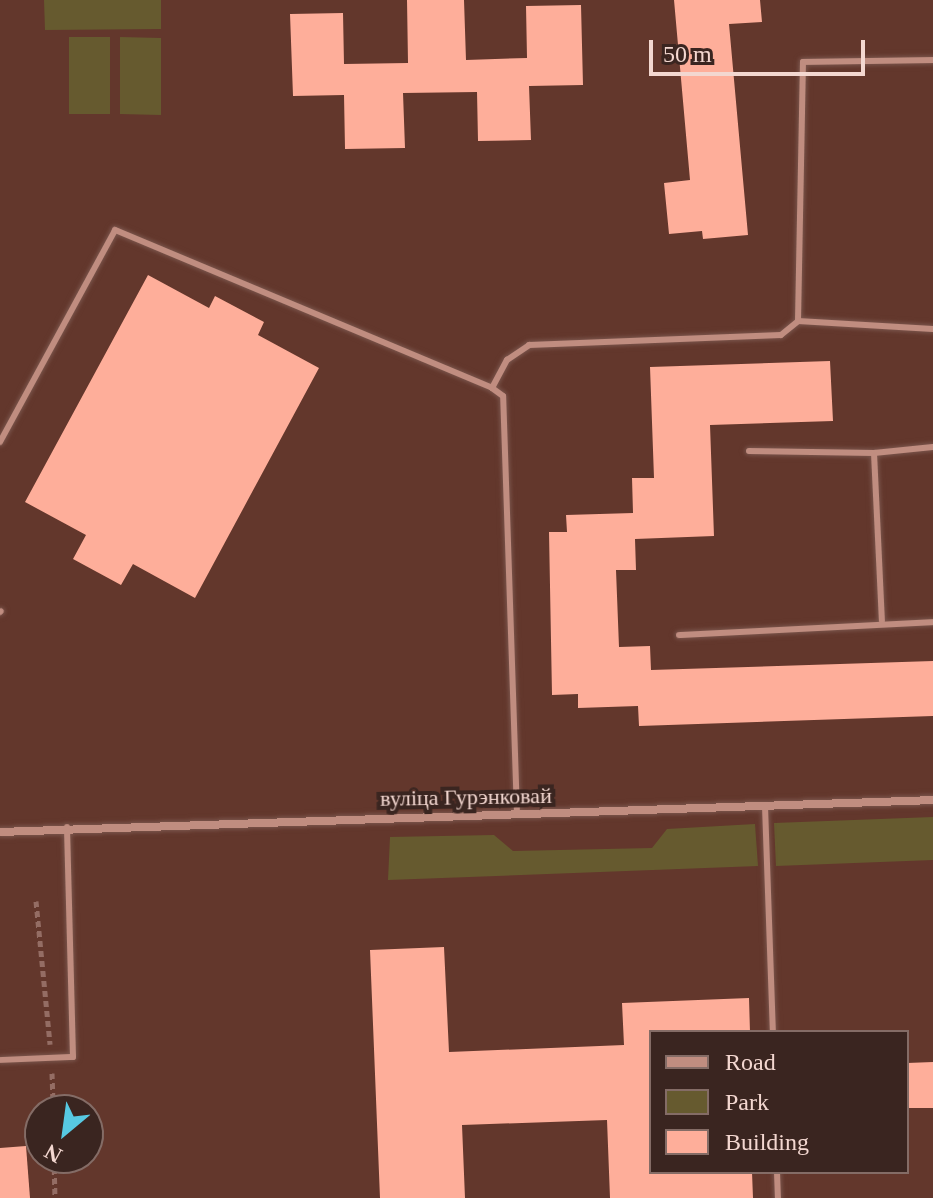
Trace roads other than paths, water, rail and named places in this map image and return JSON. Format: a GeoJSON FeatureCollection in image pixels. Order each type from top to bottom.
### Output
{"type":"FeatureCollection","features":[{"type":"Feature","properties":{"kind":"street","name":"вуліца Гурэнковай"},"geometry":{"type":"LineString","coordinates":[[0,832],[67,827],[933,800]]}},
{"type":"Feature","properties":{"kind":"lane"},"geometry":{"type":"LineString","coordinates":[[798,321],[803,62],[933,60]]}},
{"type":"Feature","properties":{"kind":"lane"},"geometry":{"type":"LineString","coordinates":[[0,442],[115,230],[492,388],[503,396],[517,814]]}},
{"type":"Feature","properties":{"kind":"lane"},"geometry":{"type":"LineString","coordinates":[[492,388],[507,360],[529,345],[781,335],[798,321],[933,329]]}},
{"type":"Feature","properties":{"kind":"lane"},"geometry":{"type":"LineString","coordinates":[[749,451],[874,453],[933,447]]}},
{"type":"Feature","properties":{"kind":"lane"},"geometry":{"type":"LineString","coordinates":[[874,453],[882,621]]}},
{"type":"Feature","properties":{"kind":"lane"},"geometry":{"type":"LineString","coordinates":[[679,635],[882,621],[933,622]]}},
{"type":"Feature","properties":{"kind":"lane"},"geometry":{"type":"LineString","coordinates":[[765,806],[773,1030]]}},
{"type":"Feature","properties":{"kind":"lane"},"geometry":{"type":"LineString","coordinates":[[0,1060],[73,1057],[67,827]]}},
{"type":"Feature","properties":{"kind":"lane"},"geometry":{"type":"LineString","coordinates":[[777,1174],[778,1198]]}}]}
